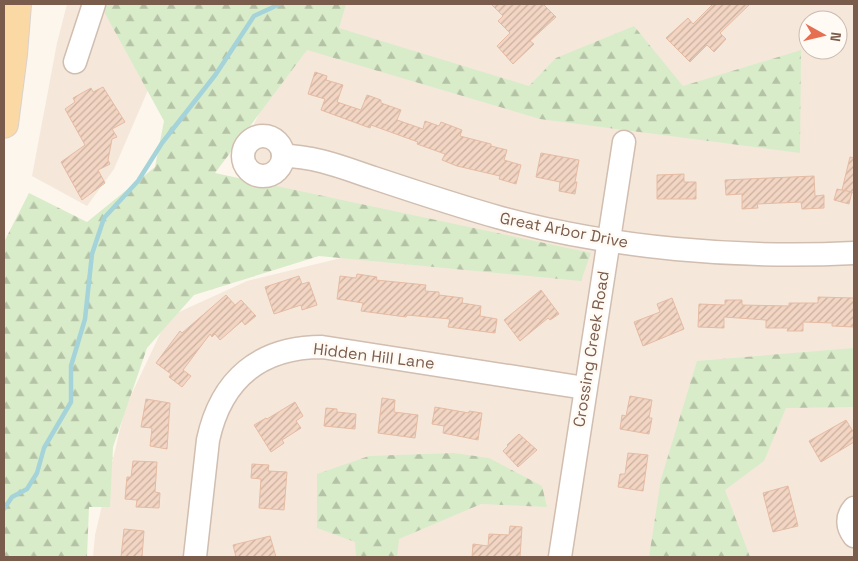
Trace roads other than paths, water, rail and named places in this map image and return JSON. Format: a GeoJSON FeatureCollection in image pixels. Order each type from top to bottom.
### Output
{"type":"FeatureCollection","features":[{"type":"Feature","properties":{"kind":"main road"},"geometry":{"type":"LineString","coordinates":[[4,124],[17,4]]}},
{"type":"Feature","properties":{"kind":"street"},"geometry":{"type":"LineString","coordinates":[[75,62],[94,4]]}},
{"type":"Feature","properties":{"kind":"street","name":"Crossing Creek Road"},"geometry":{"type":"LineString","coordinates":[[560,557],[624,142]]}},
{"type":"Feature","properties":{"kind":"street","name":"Great Arbor Drive"},"geometry":{"type":"LineString","coordinates":[[283,156],[308,158],[334,165],[456,206],[503,219],[608,240],[678,249],[739,253],[795,255],[854,254]]}},
{"type":"Feature","properties":{"kind":"street","name":"Hidden Hill Lane"},"geometry":{"type":"LineString","coordinates":[[196,557],[208,440],[218,404],[240,377],[271,355],[291,350],[322,347],[585,388]]}},
{"type":"Feature","properties":{"kind":"street"},"geometry":{"type":"LineString","coordinates":[[854,508],[849,517],[848,524],[854,536]]}},
{"type":"Feature","properties":{"kind":"waterway"},"geometry":{"type":"LineString","coordinates":[[4,509],[12,497],[27,489],[37,473],[44,448],[71,402],[71,366],[85,319],[92,254],[104,218],[138,181],[162,143],[216,74],[254,16],[280,4]]}}]}
